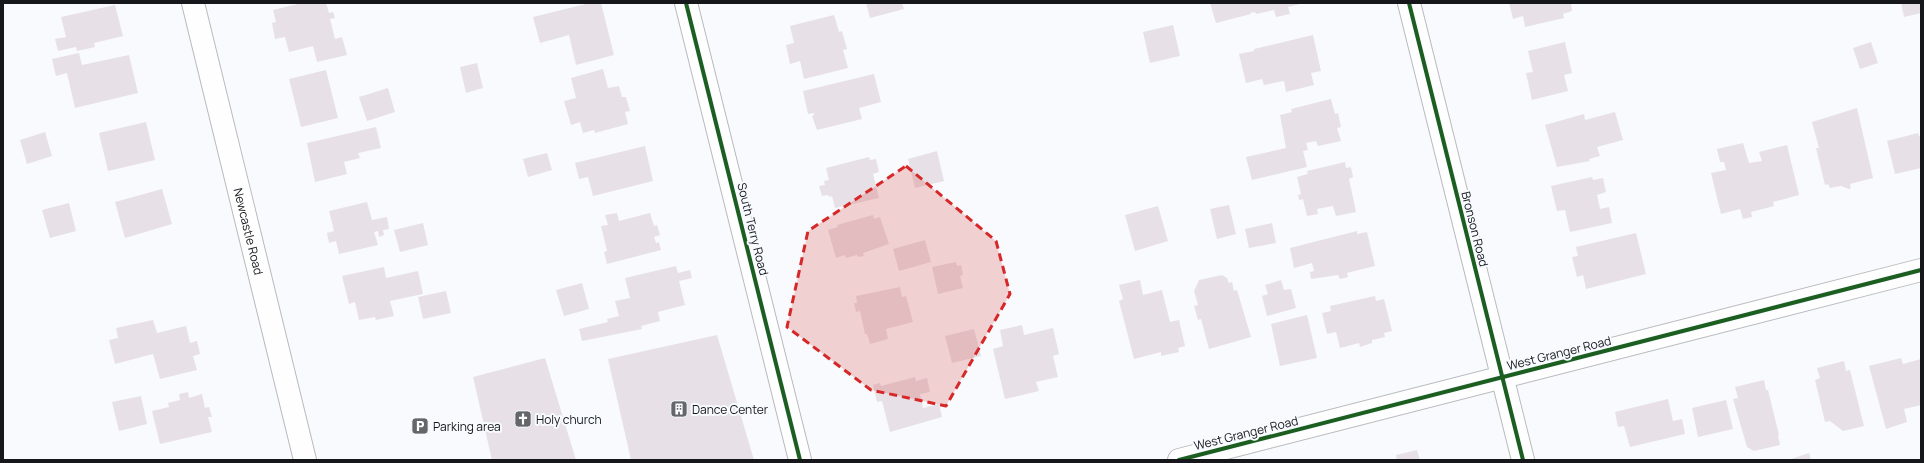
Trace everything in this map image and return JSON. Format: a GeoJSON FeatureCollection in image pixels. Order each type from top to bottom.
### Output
{"type":"FeatureCollection","features":[{"type":"Feature","properties":{"kind":"street","name":"Newcastle Road"},"geometry":{"type":"LineString","coordinates":[[192,3],[305,460]]}},
{"type":"Feature","properties":{"kind":"street","name":"South Terry Road"},"geometry":{"type":"LineString","coordinates":[[686,3],[800,460]]}},
{"type":"Feature","properties":{"kind":"street","name":"Bronson Road"},"geometry":{"type":"LineString","coordinates":[[1409,3],[1523,460]]}},
{"type":"Feature","properties":{"kind":"street","name":"West Granger Road"},"geometry":{"type":"LineString","coordinates":[[1179,460],[1921,270]]}},
{"type":"Feature","properties":{"kind":"highlighted area"},"geometry":{"type":"Polygon","coordinates":[[[906,166],[996,241],[1010,294],[946,406],[871,390],[787,327],[808,231],[906,166]]]}},
{"type":"Feature","properties":{"kind":"building"},"geometry":{"type":"Polygon","coordinates":[[[302,3],[326,3],[329,13],[333,12],[335,18],[330,19],[335,39],[342,37],[347,55],[317,62],[313,46],[289,52],[285,37],[275,39],[272,23],[276,22],[273,10],[302,3]]]}},
{"type":"Feature","properties":{"kind":"building"},"geometry":{"type":"Polygon","coordinates":[[[590,3],[601,3],[614,55],[576,65],[569,35],[540,43],[533,17],[590,3]]]}},
{"type":"Feature","properties":{"kind":"building"},"geometry":{"type":"Polygon","coordinates":[[[866,3],[902,3],[904,9],[870,18],[866,3]]]}},
{"type":"Feature","properties":{"kind":"building"},"geometry":{"type":"Polygon","coordinates":[[[1210,3],[1300,4],[1288,7],[1290,14],[1276,17],[1274,10],[1256,14],[1255,12],[1216,23],[1210,3]]]}},
{"type":"Feature","properties":{"kind":"building"},"geometry":{"type":"Polygon","coordinates":[[[1509,3],[1571,3],[1572,11],[1563,14],[1564,18],[1525,27],[1523,16],[1513,19],[1509,3]]]}},
{"type":"Feature","properties":{"kind":"building"},"geometry":{"type":"Polygon","coordinates":[[[1901,3],[1921,3],[1921,13],[1904,17],[1901,3]]]}},
{"type":"Feature","properties":{"kind":"building"},"geometry":{"type":"Polygon","coordinates":[[[115,5],[123,36],[94,43],[95,47],[77,51],[76,47],[58,51],[55,39],[66,37],[61,17],[115,5]]]}},
{"type":"Feature","properties":{"kind":"building"},"geometry":{"type":"Polygon","coordinates":[[[834,15],[839,32],[842,31],[847,49],[843,50],[848,68],[804,79],[800,61],[790,64],[786,45],[794,43],[790,26],[834,15]]]}},
{"type":"Feature","properties":{"kind":"building"},"geometry":{"type":"Polygon","coordinates":[[[1173,25],[1180,56],[1150,63],[1143,32],[1173,25]]]}},
{"type":"Feature","properties":{"kind":"building"},"geometry":{"type":"Polygon","coordinates":[[[1313,35],[1321,71],[1311,73],[1314,85],[1286,92],[1284,81],[1264,85],[1262,79],[1246,83],[1239,54],[1313,35]]]}},
{"type":"Feature","properties":{"kind":"building"},"geometry":{"type":"Polygon","coordinates":[[[1565,42],[1572,73],[1564,75],[1568,91],[1532,100],[1526,73],[1533,72],[1528,51],[1565,42]]]}},
{"type":"Feature","properties":{"kind":"building"},"geometry":{"type":"Polygon","coordinates":[[[1871,42],[1878,63],[1860,69],[1853,48],[1871,42]]]}},
{"type":"Feature","properties":{"kind":"building"},"geometry":{"type":"Polygon","coordinates":[[[79,53],[82,65],[129,55],[138,93],[75,108],[67,73],[56,76],[52,59],[79,53]]]}},
{"type":"Feature","properties":{"kind":"building"},"geometry":{"type":"Polygon","coordinates":[[[477,63],[483,88],[466,93],[460,67],[477,63]]]}},
{"type":"Feature","properties":{"kind":"building"},"geometry":{"type":"Polygon","coordinates":[[[603,69],[608,88],[619,86],[622,97],[626,97],[630,111],[625,112],[628,124],[595,133],[594,130],[583,133],[580,122],[571,125],[564,101],[576,98],[571,78],[603,69]]]}},
{"type":"Feature","properties":{"kind":"building"},"geometry":{"type":"Polygon","coordinates":[[[326,70],[338,118],[301,127],[289,79],[326,70]]]}},
{"type":"Feature","properties":{"kind":"building"},"geometry":{"type":"Polygon","coordinates":[[[874,74],[881,102],[859,108],[862,119],[817,130],[812,116],[814,113],[808,114],[803,91],[874,74]]]}},
{"type":"Feature","properties":{"kind":"building"},"geometry":{"type":"Polygon","coordinates":[[[388,88],[395,112],[367,121],[359,97],[388,88]]]}},
{"type":"Feature","properties":{"kind":"building"},"geometry":{"type":"Polygon","coordinates":[[[1331,99],[1335,114],[1338,113],[1341,127],[1337,128],[1341,141],[1318,146],[1316,141],[1306,143],[1308,150],[1303,151],[1307,167],[1252,180],[1246,157],[1286,148],[1280,115],[1292,112],[1291,109],[1331,99]]]}},
{"type":"Feature","properties":{"kind":"building"},"geometry":{"type":"Polygon","coordinates":[[[1857,108],[1873,178],[1850,184],[1851,188],[1849,189],[1841,186],[1830,188],[1828,184],[1825,185],[1816,148],[1819,148],[1812,122],[1857,108]]]}},
{"type":"Feature","properties":{"kind":"building"},"geometry":{"type":"Polygon","coordinates":[[[1615,112],[1623,140],[1597,147],[1600,156],[1589,159],[1590,161],[1557,167],[1545,125],[1584,114],[1585,120],[1615,112]]]}},
{"type":"Feature","properties":{"kind":"building"},"geometry":{"type":"Polygon","coordinates":[[[146,122],[155,160],[108,171],[99,133],[146,122]]]}},
{"type":"Feature","properties":{"kind":"building"},"geometry":{"type":"Polygon","coordinates":[[[376,127],[381,148],[358,153],[360,158],[344,162],[347,174],[315,182],[307,143],[376,127]]]}},
{"type":"Feature","properties":{"kind":"building"},"geometry":{"type":"Polygon","coordinates":[[[45,132],[52,156],[27,164],[20,140],[45,132]]]}},
{"type":"Feature","properties":{"kind":"building"},"geometry":{"type":"Polygon","coordinates":[[[1918,133],[1919,136],[1921,136],[1921,168],[1895,174],[1887,141],[1918,133]]]}},
{"type":"Feature","properties":{"kind":"building"},"geometry":{"type":"Polygon","coordinates":[[[1743,143],[1749,163],[1762,161],[1759,152],[1787,145],[1799,195],[1773,202],[1774,206],[1751,212],[1752,217],[1743,219],[1740,209],[1721,214],[1711,173],[1726,170],[1724,162],[1720,162],[1717,149],[1743,143]]]}},
{"type":"Feature","properties":{"kind":"building"},"geometry":{"type":"Polygon","coordinates":[[[645,146],[653,181],[593,196],[588,177],[579,179],[575,163],[645,146]]]}},
{"type":"Feature","properties":{"kind":"building"},"geometry":{"type":"Polygon","coordinates":[[[937,151],[944,181],[915,188],[908,159],[937,151]]]}},
{"type":"Feature","properties":{"kind":"building"},"geometry":{"type":"Polygon","coordinates":[[[547,153],[552,170],[528,177],[523,159],[547,153]]]}},
{"type":"Feature","properties":{"kind":"building"},"geometry":{"type":"Polygon","coordinates":[[[869,157],[870,160],[876,159],[879,172],[873,174],[879,198],[835,208],[832,196],[822,196],[819,186],[825,185],[824,181],[829,180],[826,168],[869,157]]]}},
{"type":"Feature","properties":{"kind":"building"},"geometry":{"type":"Polygon","coordinates":[[[1345,162],[1346,168],[1351,167],[1353,177],[1349,179],[1356,212],[1336,216],[1333,206],[1317,209],[1318,214],[1307,216],[1303,199],[1299,200],[1298,195],[1301,194],[1297,177],[1308,174],[1307,171],[1345,162]]]}},
{"type":"Feature","properties":{"kind":"building"},"geometry":{"type":"Polygon","coordinates":[[[1592,177],[1593,180],[1603,178],[1606,192],[1597,195],[1600,209],[1609,207],[1612,223],[1570,232],[1565,210],[1557,211],[1551,186],[1592,177]]]}},
{"type":"Feature","properties":{"kind":"building"},"geometry":{"type":"Polygon","coordinates":[[[162,189],[172,224],[125,238],[115,202],[162,189]]]}},
{"type":"Feature","properties":{"kind":"building"},"geometry":{"type":"Polygon","coordinates":[[[367,202],[372,220],[387,217],[389,229],[383,230],[384,235],[379,237],[378,231],[374,232],[378,245],[339,254],[336,241],[329,243],[327,233],[334,231],[329,211],[367,202]]]}},
{"type":"Feature","properties":{"kind":"building"},"geometry":{"type":"Polygon","coordinates":[[[69,203],[76,231],[50,238],[42,210],[69,203]]]}},
{"type":"Feature","properties":{"kind":"building"},"geometry":{"type":"Polygon","coordinates":[[[1229,205],[1236,234],[1217,239],[1210,209],[1229,205]]]}},
{"type":"Feature","properties":{"kind":"building"},"geometry":{"type":"Polygon","coordinates":[[[1158,206],[1168,241],[1135,251],[1125,215],[1158,206]]]}},
{"type":"Feature","properties":{"kind":"building"},"geometry":{"type":"Polygon","coordinates":[[[617,213],[619,221],[650,213],[654,226],[657,225],[660,235],[654,237],[656,243],[659,242],[661,250],[607,264],[604,252],[607,251],[601,226],[608,225],[605,215],[617,213]]]}},
{"type":"Feature","properties":{"kind":"building"},"geometry":{"type":"Polygon","coordinates":[[[873,215],[874,219],[880,217],[889,244],[863,253],[864,256],[858,257],[857,255],[846,258],[845,255],[836,258],[828,230],[838,227],[837,225],[873,215]]]}},
{"type":"Feature","properties":{"kind":"building"},"geometry":{"type":"Polygon","coordinates":[[[423,223],[428,245],[400,252],[394,230],[423,223]]]}},
{"type":"Feature","properties":{"kind":"building"},"geometry":{"type":"Polygon","coordinates":[[[1272,223],[1276,243],[1249,248],[1245,229],[1272,223]]]}},
{"type":"Feature","properties":{"kind":"building"},"geometry":{"type":"Polygon","coordinates":[[[1357,231],[1357,234],[1367,232],[1375,266],[1347,273],[1348,277],[1340,279],[1338,275],[1311,279],[1310,272],[1314,271],[1312,263],[1294,268],[1290,248],[1357,231]]]}},
{"type":"Feature","properties":{"kind":"building"},"geometry":{"type":"Polygon","coordinates":[[[1636,233],[1646,274],[1586,289],[1583,275],[1577,277],[1572,257],[1578,256],[1576,247],[1636,233]]]}},
{"type":"Feature","properties":{"kind":"building"},"geometry":{"type":"Polygon","coordinates":[[[925,240],[931,262],[899,271],[893,249],[925,240]]]}},
{"type":"Feature","properties":{"kind":"building"},"geometry":{"type":"Polygon","coordinates":[[[956,262],[957,266],[961,265],[963,275],[960,276],[963,288],[938,294],[932,267],[956,262]]]}},
{"type":"Feature","properties":{"kind":"building"},"geometry":{"type":"Polygon","coordinates":[[[676,266],[678,273],[690,270],[692,278],[679,281],[685,305],[658,312],[660,321],[641,326],[642,329],[582,341],[579,329],[608,322],[607,319],[619,316],[615,301],[630,298],[625,278],[676,266]]]}},
{"type":"Feature","properties":{"kind":"building"},"geometry":{"type":"Polygon","coordinates":[[[384,267],[386,278],[418,271],[423,294],[390,301],[394,316],[376,320],[375,317],[359,320],[355,302],[349,304],[342,276],[384,267]]]}},
{"type":"Feature","properties":{"kind":"building"},"geometry":{"type":"Polygon","coordinates":[[[1222,275],[1227,278],[1229,283],[1232,282],[1234,291],[1237,290],[1251,337],[1209,349],[1201,319],[1198,320],[1194,306],[1198,305],[1194,291],[1199,280],[1222,275]]]}},
{"type":"Feature","properties":{"kind":"building"},"geometry":{"type":"Polygon","coordinates":[[[1140,280],[1143,295],[1162,290],[1170,322],[1179,320],[1185,346],[1178,348],[1179,352],[1161,356],[1161,352],[1134,359],[1119,301],[1123,299],[1119,285],[1140,280]]]}},
{"type":"Feature","properties":{"kind":"building"},"geometry":{"type":"Polygon","coordinates":[[[1281,280],[1284,290],[1291,289],[1296,308],[1267,316],[1262,296],[1268,294],[1265,285],[1281,280]]]}},
{"type":"Feature","properties":{"kind":"building"},"geometry":{"type":"Polygon","coordinates":[[[582,283],[589,309],[564,316],[556,290],[582,283]]]}},
{"type":"Feature","properties":{"kind":"building"},"geometry":{"type":"Polygon","coordinates":[[[900,287],[902,297],[906,296],[913,322],[886,329],[888,339],[870,344],[867,334],[865,334],[860,311],[856,312],[854,303],[857,303],[856,296],[900,287]]]}},
{"type":"Feature","properties":{"kind":"building"},"geometry":{"type":"Polygon","coordinates":[[[446,291],[451,313],[423,319],[418,297],[446,291]]]}},
{"type":"Feature","properties":{"kind":"building"},"geometry":{"type":"Polygon","coordinates":[[[1375,296],[1376,301],[1384,299],[1392,331],[1384,333],[1385,337],[1372,340],[1372,343],[1360,347],[1359,343],[1340,348],[1336,332],[1327,334],[1322,313],[1331,311],[1330,306],[1375,296]]]}},
{"type":"Feature","properties":{"kind":"building"},"geometry":{"type":"Polygon","coordinates":[[[1307,315],[1317,358],[1280,366],[1271,324],[1307,315]]]}},
{"type":"Feature","properties":{"kind":"building"},"geometry":{"type":"Polygon","coordinates":[[[153,320],[157,333],[186,326],[190,343],[197,341],[200,354],[193,356],[197,370],[160,379],[153,354],[115,364],[109,340],[118,338],[116,328],[153,320]]]}},
{"type":"Feature","properties":{"kind":"building"},"geometry":{"type":"Polygon","coordinates":[[[1022,325],[1024,335],[1053,328],[1059,354],[1053,356],[1058,377],[1036,382],[1039,391],[1005,399],[993,349],[1003,346],[1000,330],[1022,325]]]}},
{"type":"Feature","properties":{"kind":"building"},"geometry":{"type":"Polygon","coordinates":[[[974,329],[981,356],[952,363],[945,336],[974,329]]]}},
{"type":"Feature","properties":{"kind":"building","name":"Dance Center"},"geometry":{"type":"Polygon","coordinates":[[[717,335],[754,460],[631,460],[608,359],[717,335]]]}},
{"type":"Feature","properties":{"kind":"building","name":"Holy church"},"geometry":{"type":"Polygon","coordinates":[[[545,358],[576,460],[492,460],[473,377],[545,358]]]}},
{"type":"Feature","properties":{"kind":"building"},"geometry":{"type":"Polygon","coordinates":[[[1901,358],[1903,364],[1921,359],[1921,405],[1904,409],[1907,422],[1886,429],[1869,366],[1901,358]]]}},
{"type":"Feature","properties":{"kind":"building"},"geometry":{"type":"Polygon","coordinates":[[[1844,361],[1846,371],[1850,370],[1864,426],[1843,431],[1830,421],[1825,422],[1815,380],[1820,378],[1817,368],[1844,361]]]}},
{"type":"Feature","properties":{"kind":"building"},"geometry":{"type":"Polygon","coordinates":[[[915,377],[916,381],[927,378],[930,392],[920,394],[923,408],[939,404],[942,417],[890,432],[882,401],[877,402],[873,385],[880,383],[881,386],[915,377]]]}},
{"type":"Feature","properties":{"kind":"building"},"geometry":{"type":"Polygon","coordinates":[[[1764,380],[1766,390],[1768,390],[1780,445],[1754,451],[1747,447],[1733,399],[1738,398],[1735,387],[1764,380]]]}},
{"type":"Feature","properties":{"kind":"building"},"geometry":{"type":"Polygon","coordinates":[[[188,392],[189,398],[202,394],[205,408],[209,407],[212,417],[208,417],[212,432],[160,444],[152,411],[169,407],[168,403],[180,400],[179,394],[188,392]]]}},
{"type":"Feature","properties":{"kind":"building"},"geometry":{"type":"Polygon","coordinates":[[[141,396],[147,424],[119,431],[112,402],[141,396]]]}},
{"type":"Feature","properties":{"kind":"building"},"geometry":{"type":"Polygon","coordinates":[[[1668,399],[1673,421],[1682,419],[1685,434],[1630,447],[1624,426],[1618,427],[1615,412],[1668,399]]]}},
{"type":"Feature","properties":{"kind":"building"},"geometry":{"type":"Polygon","coordinates":[[[1726,400],[1733,429],[1698,437],[1692,408],[1726,400]]]}},
{"type":"Feature","properties":{"kind":"building"},"geometry":{"type":"Polygon","coordinates":[[[1417,450],[1420,460],[1397,460],[1396,455],[1417,450]]]}},
{"type":"Feature","properties":{"kind":"building"},"geometry":{"type":"Polygon","coordinates":[[[1809,453],[1811,460],[1791,459],[1809,453]]]}},
{"type":"Feature","properties":{"kind":"cycle path"},"geometry":{"type":"LineString","coordinates":[[686,3],[800,460]]}},
{"type":"Feature","properties":{"kind":"cycle path"},"geometry":{"type":"LineString","coordinates":[[1409,3],[1523,460]]}},
{"type":"Feature","properties":{"kind":"cycle path"},"geometry":{"type":"LineString","coordinates":[[1179,460],[1921,270]]}},
{"type":"Feature","properties":{"kind":"place","name":"Dance Center"},"geometry":{"type":"Point","coordinates":[679,409]}},
{"type":"Feature","properties":{"kind":"place","name":"Holy church"},"geometry":{"type":"Point","coordinates":[523,419]}},
{"type":"Feature","properties":{"kind":"place","name":"Parking area"},"geometry":{"type":"Point","coordinates":[420,426]}}]}
